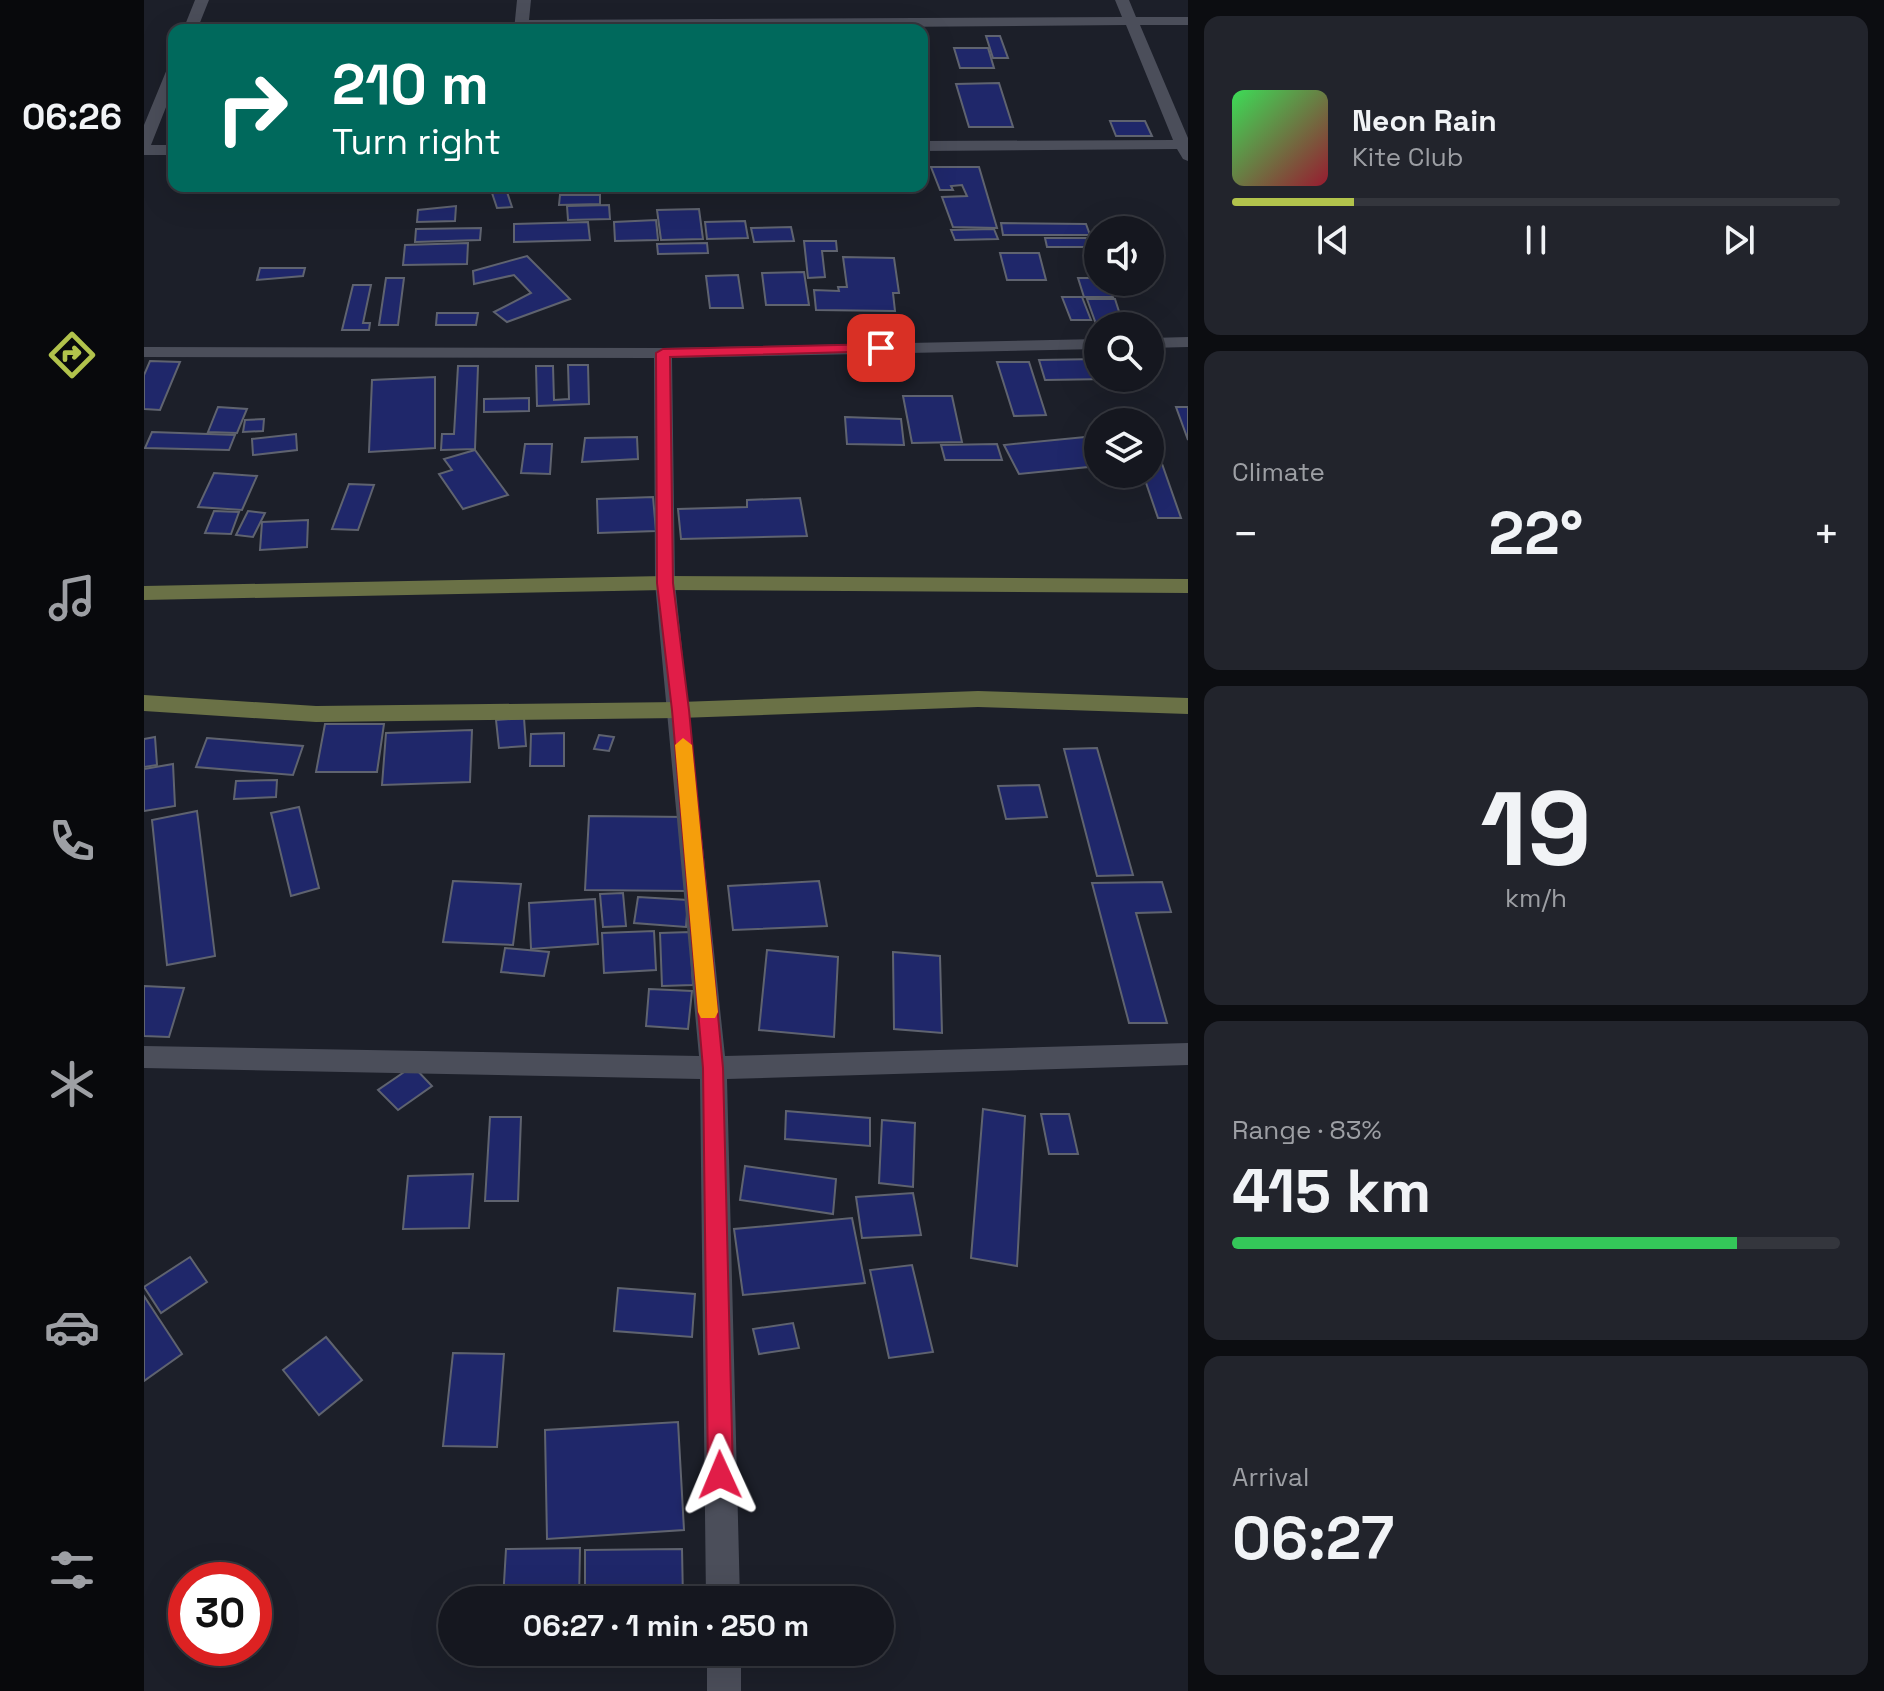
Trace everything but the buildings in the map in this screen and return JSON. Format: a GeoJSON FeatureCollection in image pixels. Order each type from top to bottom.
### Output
{"type":"FeatureCollection","features":[{"type":"Feature","properties":{"kind":"street"},"geometry":{"type":"LineString","coordinates":[[192,24],[202,0]]}},
{"type":"Feature","properties":{"kind":"street"},"geometry":{"type":"LineString","coordinates":[[522,24],[524,0]]}},
{"type":"Feature","properties":{"kind":"street"},"geometry":{"type":"LineString","coordinates":[[928,146],[1185,150],[1122,0]]}},
{"type":"Feature","properties":{"kind":"street"},"geometry":{"type":"LineString","coordinates":[[826,24],[1188,21]]}},
{"type":"Feature","properties":{"kind":"street"},"geometry":{"type":"LineString","coordinates":[[144,144],[168,84]]}},
{"type":"Feature","properties":{"kind":"street"},"geometry":{"type":"LineString","coordinates":[[144,150],[168,150]]}},
{"type":"Feature","properties":{"kind":"street"},"geometry":{"type":"LineString","coordinates":[[1164,343],[1188,342]]}},
{"type":"Feature","properties":{"kind":"street"},"geometry":{"type":"LineString","coordinates":[[144,352],[663,353],[1084,344]]}},
{"type":"Feature","properties":{"kind":"street"},"geometry":{"type":"LineString","coordinates":[[663,353],[665,583],[680,710],[713,1068],[723,1586]]}},
{"type":"Feature","properties":{"kind":"street"},"geometry":{"type":"LineString","coordinates":[[144,593],[665,583],[1188,586]]}},
{"type":"Feature","properties":{"kind":"street"},"geometry":{"type":"LineString","coordinates":[[144,703],[316,714],[680,710],[978,699],[1188,706]]}},
{"type":"Feature","properties":{"kind":"street"},"geometry":{"type":"LineString","coordinates":[[144,1057],[713,1068],[1188,1054]]}},
{"type":"Feature","properties":{"kind":"street"},"geometry":{"type":"LineString","coordinates":[[724,1666],[724,1691]]}},
{"type":"Feature","properties":{"kind":"slow traffic"},"geometry":{"type":"LineString","coordinates":[[683,745],[708,1012]]}},
{"type":"Feature","properties":{"kind":"route"},"geometry":{"type":"LineString","coordinates":[[720,1475],[713,1068],[680,710],[665,583],[663,353],[881,348]]}}]}
